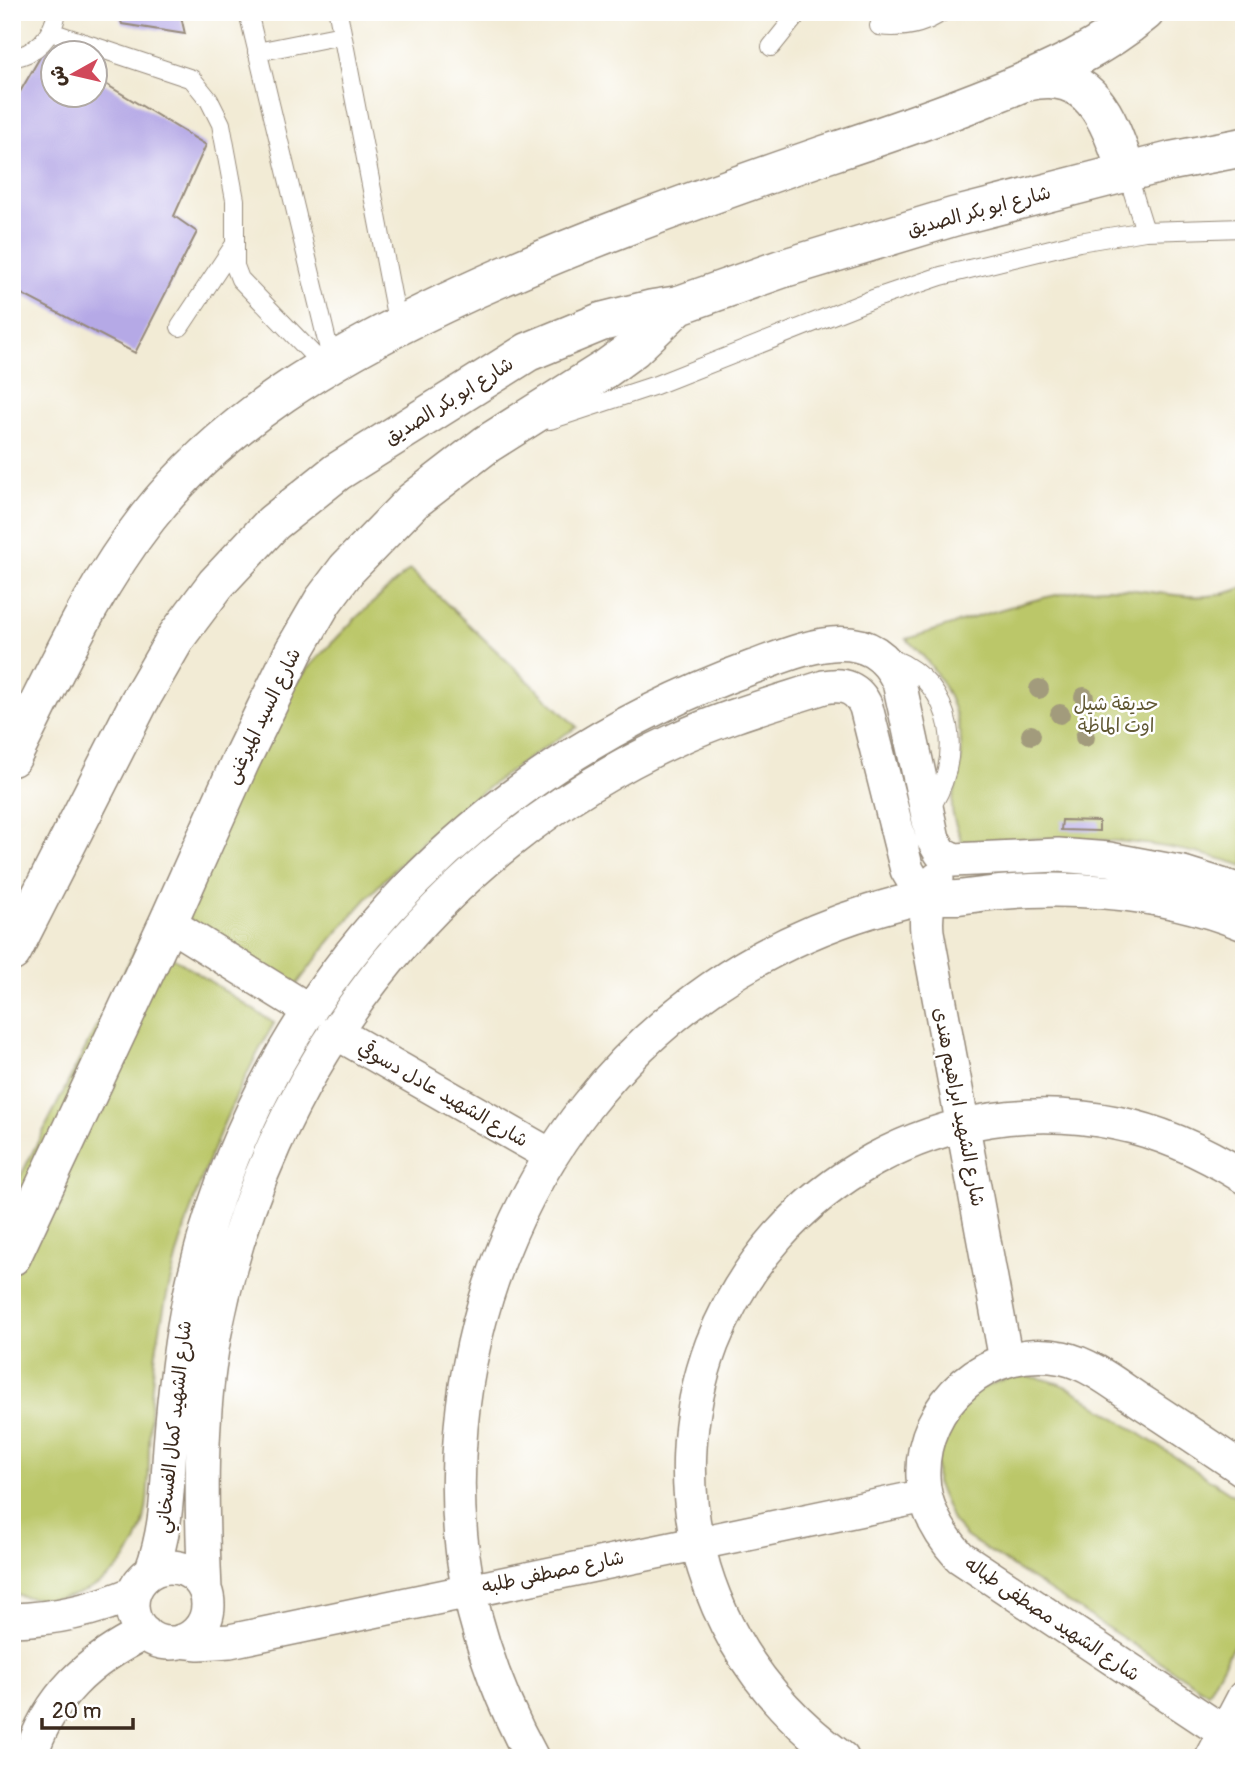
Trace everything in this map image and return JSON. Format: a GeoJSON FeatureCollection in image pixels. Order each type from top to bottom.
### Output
{"type":"FeatureCollection","features":[{"type":"Feature","properties":{"kind":"main road"},"geometry":{"type":"LineString","coordinates":[[12,757],[107,575],[150,515],[183,478],[228,435],[272,400],[328,364],[398,326],[517,270],[627,225],[945,114],[1022,83],[1095,49],[1145,12]]}},
{"type":"Feature","properties":{"kind":"main road"},"geometry":{"type":"LineString","coordinates":[[1022,83],[1038,79],[1070,83],[1097,102],[1106,116],[1127,173]]}},
{"type":"Feature","properties":{"kind":"main road"},"geometry":{"type":"LineString","coordinates":[[1127,173],[1171,161],[1244,147]]}},
{"type":"Feature","properties":{"kind":"main road"},"geometry":{"type":"LineString","coordinates":[[1127,173],[1244,170]]}},
{"type":"Feature","properties":{"kind":"main road","name":"شارع ابو بكر الصديق"},"geometry":{"type":"LineString","coordinates":[[12,952],[139,702],[177,636],[199,605],[253,543],[315,488],[505,366],[552,341],[601,322],[679,305],[781,269],[906,230],[1127,173]]}},
{"type":"Feature","properties":{"kind":"main road","name":"شارع السيد الميرغنى"},"geometry":{"type":"LineString","coordinates":[[12,1256],[265,710],[294,651],[323,601],[372,540],[413,501],[503,434],[633,349],[679,305]]}},
{"type":"Feature","properties":{"kind":"street","name":"شارع الشهيد كمال الفسخاني"},"geometry":{"type":"LineString","coordinates":[[143,1583],[158,1555],[164,1528],[179,1354],[202,1241],[220,1186],[262,1088],[354,947],[405,889],[468,831],[544,774],[625,724],[710,683],[812,647],[852,643],[872,651]]}},
{"type":"Feature","properties":{"kind":"street"},"geometry":{"type":"LineString","coordinates":[[929,897],[916,885],[907,870],[866,707],[863,698],[848,687],[872,651],[894,671],[900,682],[927,813],[936,846],[947,858],[962,861],[1037,855],[1099,858],[1183,873],[1244,892]]}},
{"type":"Feature","properties":{"kind":"street","name":"شارع الشهيد كمال الفسخاني"},"geometry":{"type":"LineString","coordinates":[[205,1590],[202,1482],[207,1385],[225,1285],[239,1235],[275,1140],[316,1062],[365,989],[392,955],[453,891],[505,846],[582,790],[678,738],[728,718],[824,687],[848,687]]}},
{"type":"Feature","properties":{"kind":"street","name":"شارع الشهيد ابراهيم هندى"},"geometry":{"type":"LineString","coordinates":[[947,858],[929,897],[925,915],[1006,1360]]}},
{"type":"Feature","properties":{"kind":"street"},"geometry":{"type":"LineString","coordinates":[[532,1758],[499,1690],[483,1644],[469,1590],[462,1546],[458,1483],[464,1394],[473,1343],[486,1294],[504,1246],[525,1200],[550,1156],[584,1107],[623,1062],[666,1022],[713,986],[763,955],[816,930],[872,911],[929,897],[950,898],[1016,891],[1086,892],[1160,901],[1199,909],[1244,924]]}},
{"type":"Feature","properties":{"kind":"street"},"geometry":{"type":"LineString","coordinates":[[168,923],[310,1011]]}},
{"type":"Feature","properties":{"kind":"street","name":"شارع الشهيد عادل دسوقي"},"geometry":{"type":"LineString","coordinates":[[335,1032],[550,1156]]}},
{"type":"Feature","properties":{"kind":"street"},"geometry":{"type":"LineString","coordinates":[[842,1758],[786,1711],[757,1674],[732,1634],[711,1591],[696,1542],[690,1501],[689,1455],[693,1409],[704,1364],[721,1321],[743,1281],[778,1235],[802,1210],[838,1181],[898,1147],[963,1125],[1040,1115],[1116,1123],[1153,1132],[1189,1146],[1244,1177]]}},
{"type":"Feature","properties":{"kind":"street","name":"شارع الشهيد مصطفى طباله"},"geometry":{"type":"LineString","coordinates":[[1231,1751],[960,1557],[945,1540],[934,1521],[925,1496],[923,1456],[938,1413],[951,1395],[967,1380],[1006,1360],[1044,1356],[1063,1358],[1098,1373],[1244,1470]]}},
{"type":"Feature","properties":{"kind":"street","name":"شارع مصطفى طلبه"},"geometry":{"type":"LineString","coordinates":[[181,1641],[230,1641],[925,1496]]}},
{"type":"Feature","properties":{"kind":"street"},"geometry":{"type":"LineString","coordinates":[[12,1620],[33,1620],[75,1613],[143,1583],[163,1567],[176,1567],[188,1571],[198,1579],[205,1590],[207,1615],[201,1627],[192,1636],[168,1643],[145,1633],[136,1621],[133,1608],[143,1583]]}},
{"type":"Feature","properties":{"kind":"street"},"geometry":{"type":"LineString","coordinates":[[30,1758],[41,1728],[55,1703],[74,1681],[95,1661],[145,1633]]}},
{"type":"Feature","properties":{"kind":"street"},"geometry":{"type":"LineString","coordinates":[[1231,1751],[1244,1697]]}},
{"type":"Feature","properties":{"kind":"lane"},"geometry":{"type":"LineString","coordinates":[[12,58],[24,56],[40,46],[51,32],[57,12]]}},
{"type":"Feature","properties":{"kind":"lane"},"geometry":{"type":"LineString","coordinates":[[248,12],[328,364]]}},
{"type":"Feature","properties":{"kind":"lane"},"geometry":{"type":"LineString","coordinates":[[338,12],[398,326]]}},
{"type":"Feature","properties":{"kind":"lane"},"geometry":{"type":"LineString","coordinates":[[771,47],[799,12]]}},
{"type":"Feature","properties":{"kind":"lane"},"geometry":{"type":"LineString","coordinates":[[879,26],[909,27],[923,23],[942,12]]}},
{"type":"Feature","properties":{"kind":"lane"},"geometry":{"type":"LineString","coordinates":[[51,32],[192,79],[209,100],[221,124],[234,200],[235,266],[240,279],[328,364]]}},
{"type":"Feature","properties":{"kind":"lane"},"geometry":{"type":"LineString","coordinates":[[257,52],[342,35]]}},
{"type":"Feature","properties":{"kind":"lane"},"geometry":{"type":"LineString","coordinates":[[1127,173],[1145,231]]}},
{"type":"Feature","properties":{"kind":"lane"},"geometry":{"type":"LineString","coordinates":[[503,434],[656,385],[873,299],[941,276],[1079,242],[1145,231],[1244,228]]}},
{"type":"Feature","properties":{"kind":"lane"},"geometry":{"type":"LineString","coordinates":[[180,327],[234,244]]}},
{"type":"Feature","properties":{"kind":"green space"},"geometry":{"type":"Polygon","coordinates":[[[410,569],[577,727],[495,782],[422,842],[357,910],[295,987],[164,903],[262,724],[307,669],[357,617],[410,569]]]}},
{"type":"Feature","properties":{"kind":"green space","name":"حديقة شيل اوت الماظة"},"geometry":{"type":"Polygon","coordinates":[[[1244,587],[1244,866],[1210,856],[1140,843],[1069,839],[962,842],[952,810],[961,763],[955,711],[940,679],[919,651],[906,639],[1022,603],[1068,592],[1110,588],[1206,596],[1244,587]]]}},
{"type":"Feature","properties":{"kind":"green space"},"geometry":{"type":"Polygon","coordinates":[[[142,937],[274,1023],[217,1139],[201,1179],[175,1261],[155,1358],[150,1409],[147,1500],[138,1538],[121,1565],[95,1586],[63,1598],[29,1597],[12,1593],[12,1193],[142,937]]]}},
{"type":"Feature","properties":{"kind":"green space"},"geometry":{"type":"Polygon","coordinates":[[[1013,1376],[1044,1379],[1073,1390],[1244,1502],[1244,1626],[1208,1693],[967,1537],[953,1522],[936,1483],[937,1441],[974,1391],[1013,1376]]]}},
{"type":"Feature","properties":{"kind":"building"},"geometry":{"type":"Polygon","coordinates":[[[118,12],[180,12],[185,34],[122,24],[118,12]]]}},
{"type":"Feature","properties":{"kind":"building"},"geometry":{"type":"Polygon","coordinates":[[[38,61],[38,108],[108,108],[108,86],[206,145],[174,216],[197,232],[135,353],[12,289],[12,95],[17,97],[38,61]]]}},
{"type":"Feature","properties":{"kind":"building"},"geometry":{"type":"Polygon","coordinates":[[[1062,820],[1099,821],[1099,831],[1061,830],[1062,820]]]}}]}
